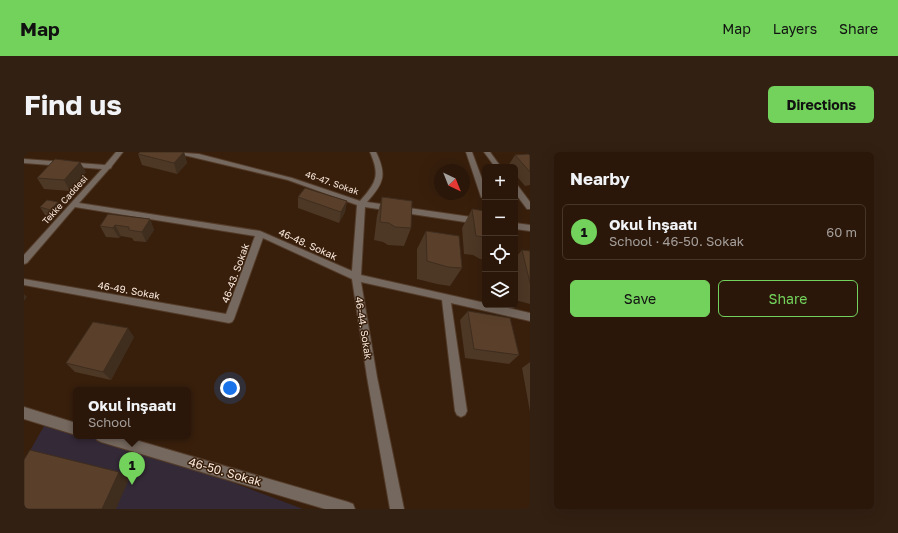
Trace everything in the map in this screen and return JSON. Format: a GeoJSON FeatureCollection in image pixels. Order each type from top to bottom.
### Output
{"type":"FeatureCollection","features":[{"type":"Feature","properties":{"kind":"street","name":"Tekke Caddesi"},"geometry":{"type":"LineString","coordinates":[[24,261],[109,167],[120,152]]}},
{"type":"Feature","properties":{"kind":"street","name":"46-47. Sokak"},"geometry":{"type":"LineString","coordinates":[[174,152],[199,156],[290,179],[361,204],[482,222]]}},
{"type":"Feature","properties":{"kind":"street"},"geometry":{"type":"LineString","coordinates":[[361,204],[372,192],[380,175],[379,166],[373,152]]}},
{"type":"Feature","properties":{"kind":"street"},"geometry":{"type":"LineString","coordinates":[[469,152],[482,189]]}},
{"type":"Feature","properties":{"kind":"street"},"geometry":{"type":"LineString","coordinates":[[486,152],[496,164]]}},
{"type":"Feature","properties":{"kind":"street"},"geometry":{"type":"LineString","coordinates":[[24,161],[109,167]]}},
{"type":"Feature","properties":{"kind":"street"},"geometry":{"type":"LineString","coordinates":[[518,192],[530,207]]}},
{"type":"Feature","properties":{"kind":"street","name":"46-44. Sokak"},"geometry":{"type":"LineString","coordinates":[[361,204],[356,277],[372,377],[397,509]]}},
{"type":"Feature","properties":{"kind":"street","name":"46-48. Sokak"},"geometry":{"type":"LineString","coordinates":[[75,205],[260,234],[356,277],[530,317]]}},
{"type":"Feature","properties":{"kind":"street"},"geometry":{"type":"LineString","coordinates":[[518,226],[530,228]]}},
{"type":"Feature","properties":{"kind":"street","name":"46-43. Sokak"},"geometry":{"type":"LineString","coordinates":[[229,319],[260,234]]}},
{"type":"Feature","properties":{"kind":"street","name":"46-49. Sokak"},"geometry":{"type":"LineString","coordinates":[[24,282],[229,319]]}},
{"type":"Feature","properties":{"kind":"street"},"geometry":{"type":"LineString","coordinates":[[446,298],[461,411]]}},
{"type":"Feature","properties":{"kind":"street"},"geometry":{"type":"LineString","coordinates":[[24,413],[73,428]]}},
{"type":"Feature","properties":{"kind":"street","name":"46-50. Sokak"},"geometry":{"type":"LineString","coordinates":[[111,439],[348,509]]}},
{"type":"Feature","properties":{"kind":"shaded area"},"geometry":{"type":"Polygon","coordinates":[[[51,414],[73,423],[73,439],[117,439],[303,509],[24,509],[24,461],[51,414]]]}},
{"type":"Feature","properties":{"kind":"building"},"geometry":{"type":"Polygon","coordinates":[[[140,152],[184,152],[174,163],[138,154],[140,152]]]}},
{"type":"Feature","properties":{"kind":"building"},"geometry":{"type":"Polygon","coordinates":[[[530,154],[530,172],[515,155],[530,154]]]}},
{"type":"Feature","properties":{"kind":"building"},"geometry":{"type":"Polygon","coordinates":[[[55,159],[80,162],[64,180],[37,178],[55,159]]]}},
{"type":"Feature","properties":{"kind":"building"},"geometry":{"type":"Polygon","coordinates":[[[305,188],[347,201],[341,212],[298,197],[305,188]]]}},
{"type":"Feature","properties":{"kind":"building"},"geometry":{"type":"Polygon","coordinates":[[[382,197],[412,201],[411,228],[395,227],[389,223],[380,222],[382,197]]]}},
{"type":"Feature","properties":{"kind":"building"},"geometry":{"type":"Polygon","coordinates":[[[47,200],[58,202],[50,210],[40,207],[47,200]]]}},
{"type":"Feature","properties":{"kind":"building"},"geometry":{"type":"Polygon","coordinates":[[[472,209],[482,211],[482,237],[476,236],[472,209]]]}},
{"type":"Feature","properties":{"kind":"building"},"geometry":{"type":"Polygon","coordinates":[[[108,214],[150,219],[142,232],[129,230],[129,227],[115,225],[113,228],[100,226],[108,214]]]}},
{"type":"Feature","properties":{"kind":"building"},"geometry":{"type":"Polygon","coordinates":[[[426,231],[459,236],[462,268],[448,267],[427,261],[426,231]]]}},
{"type":"Feature","properties":{"kind":"building"},"geometry":{"type":"Polygon","coordinates":[[[522,250],[530,251],[530,283],[522,250]]]}},
{"type":"Feature","properties":{"kind":"building"},"geometry":{"type":"Polygon","coordinates":[[[468,311],[510,318],[519,355],[474,349],[468,311]]]}},
{"type":"Feature","properties":{"kind":"building"},"geometry":{"type":"Polygon","coordinates":[[[93,322],[128,328],[103,372],[66,363],[93,322]]]}},
{"type":"Feature","properties":{"kind":"building"},"geometry":{"type":"Polygon","coordinates":[[[30,450],[119,472],[102,509],[24,509],[24,460],[30,450]]]}},
{"type":"Feature","properties":{"kind":"place","name":"Okul İnşaatı"},"geometry":{"type":"Point","coordinates":[132,485]}}]}
